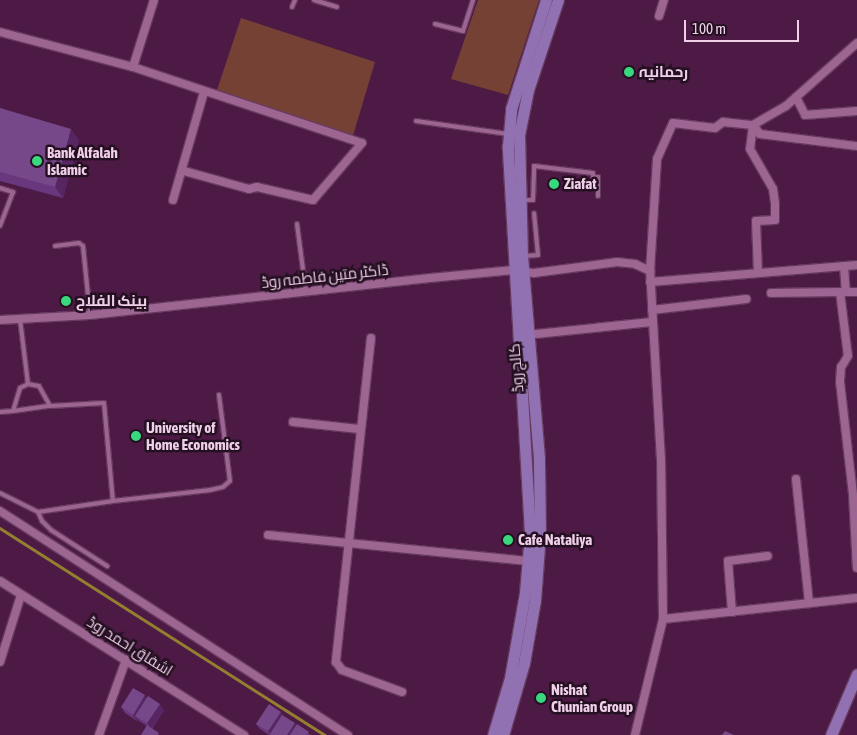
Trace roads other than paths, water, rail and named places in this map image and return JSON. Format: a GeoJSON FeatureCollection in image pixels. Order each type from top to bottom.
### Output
{"type":"FeatureCollection","features":[{"type":"Feature","properties":{"kind":"main road","name":"کالج روڈ"},"geometry":{"type":"LineString","coordinates":[[503,735],[524,663],[539,563],[540,491],[518,271],[508,196],[509,134],[517,89],[546,0]]}},
{"type":"Feature","properties":{"kind":"main road","name":"کالج روڈ"},"geometry":{"type":"LineString","coordinates":[[518,271],[522,256],[520,127],[528,90],[558,0]]}},
{"type":"Feature","properties":{"kind":"main road","name":"کالج روڈ"},"geometry":{"type":"LineString","coordinates":[[493,735],[510,678],[528,562],[524,335]]}},
{"type":"Feature","properties":{"kind":"main road"},"geometry":{"type":"LineString","coordinates":[[831,735],[856,677]]}},
{"type":"Feature","properties":{"kind":"street"},"geometry":{"type":"LineString","coordinates":[[133,67],[154,0]]}},
{"type":"Feature","properties":{"kind":"street"},"geometry":{"type":"LineString","coordinates":[[659,16],[664,0]]}},
{"type":"Feature","properties":{"kind":"street"},"geometry":{"type":"LineString","coordinates":[[0,32],[133,67],[362,143],[313,200],[257,187],[249,189],[184,171]]}},
{"type":"Feature","properties":{"kind":"street"},"geometry":{"type":"LineString","coordinates":[[634,735],[662,619],[661,460],[650,284],[657,159],[673,123],[715,128],[724,122],[753,125],[796,97],[857,43]]}},
{"type":"Feature","properties":{"kind":"street"},"geometry":{"type":"LineString","coordinates":[[173,200],[184,171],[204,92]]}},
{"type":"Feature","properties":{"kind":"street"},"geometry":{"type":"LineString","coordinates":[[796,97],[805,115],[857,111]]}},
{"type":"Feature","properties":{"kind":"street"},"geometry":{"type":"LineString","coordinates":[[753,125],[760,134],[857,146]]}},
{"type":"Feature","properties":{"kind":"street"},"geometry":{"type":"LineString","coordinates":[[753,125],[750,149],[773,189],[775,204],[775,220],[756,221],[758,273]]}},
{"type":"Feature","properties":{"kind":"street","name":"ڈاکٹر متین فاطمہ روڈ"},"geometry":{"type":"LineString","coordinates":[[0,320],[90,315],[518,271],[534,273],[617,262],[635,264],[650,271]]}},
{"type":"Feature","properties":{"kind":"street"},"geometry":{"type":"LineString","coordinates":[[650,284],[857,265]]}},
{"type":"Feature","properties":{"kind":"street"},"geometry":{"type":"LineString","coordinates":[[844,266],[848,356],[841,367],[840,382],[855,495],[857,568]]}},
{"type":"Feature","properties":{"kind":"street"},"geometry":{"type":"LineString","coordinates":[[771,293],[844,289],[857,292]]}},
{"type":"Feature","properties":{"kind":"street"},"geometry":{"type":"LineString","coordinates":[[652,310],[746,299]]}},
{"type":"Feature","properties":{"kind":"street"},"geometry":{"type":"LineString","coordinates":[[524,335],[651,322]]}},
{"type":"Feature","properties":{"kind":"street"},"geometry":{"type":"LineString","coordinates":[[371,338],[348,542],[338,667],[402,692]]}},
{"type":"Feature","properties":{"kind":"street"},"geometry":{"type":"LineString","coordinates":[[293,422],[360,429]]}},
{"type":"Feature","properties":{"kind":"street"},"geometry":{"type":"LineString","coordinates":[[796,479],[809,603]]}},
{"type":"Feature","properties":{"kind":"street"},"geometry":{"type":"LineString","coordinates":[[0,511],[348,735]]}},
{"type":"Feature","properties":{"kind":"street"},"geometry":{"type":"LineString","coordinates":[[268,535],[528,562]]}},
{"type":"Feature","properties":{"kind":"street"},"geometry":{"type":"LineString","coordinates":[[732,612],[728,561],[768,556]]}},
{"type":"Feature","properties":{"kind":"street","name":"اشفاق احمد روڈ"},"geometry":{"type":"LineString","coordinates":[[0,581],[244,735]]}},
{"type":"Feature","properties":{"kind":"street"},"geometry":{"type":"LineString","coordinates":[[0,662],[21,595]]}},
{"type":"Feature","properties":{"kind":"street"},"geometry":{"type":"LineString","coordinates":[[662,619],[857,598]]}},
{"type":"Feature","properties":{"kind":"street"},"geometry":{"type":"LineString","coordinates":[[99,735],[126,660]]}},
{"type":"Feature","properties":{"kind":"lane"},"geometry":{"type":"LineString","coordinates":[[292,7],[294,0]]}},
{"type":"Feature","properties":{"kind":"lane"},"geometry":{"type":"LineString","coordinates":[[314,0],[337,7]]}},
{"type":"Feature","properties":{"kind":"lane"},"geometry":{"type":"LineString","coordinates":[[435,24],[463,31],[473,0]]}},
{"type":"Feature","properties":{"kind":"lane"},"geometry":{"type":"LineString","coordinates":[[416,121],[509,134]]}},
{"type":"Feature","properties":{"kind":"lane"},"geometry":{"type":"LineString","coordinates":[[520,200],[533,200],[534,166],[593,173],[593,176],[598,177],[598,196]]}},
{"type":"Feature","properties":{"kind":"lane"},"geometry":{"type":"LineString","coordinates":[[0,188],[13,192],[0,226]]}},
{"type":"Feature","properties":{"kind":"lane"},"geometry":{"type":"LineString","coordinates":[[522,256],[538,255],[534,213]]}},
{"type":"Feature","properties":{"kind":"lane"},"geometry":{"type":"LineString","coordinates":[[297,224],[306,292]]}},
{"type":"Feature","properties":{"kind":"lane"},"geometry":{"type":"LineString","coordinates":[[55,246],[79,243],[82,246],[90,315]]}},
{"type":"Feature","properties":{"kind":"lane"},"geometry":{"type":"LineString","coordinates":[[20,319],[28,384]]}},
{"type":"Feature","properties":{"kind":"lane"},"geometry":{"type":"LineString","coordinates":[[13,411],[20,388],[28,384],[39,386],[50,406]]}},
{"type":"Feature","properties":{"kind":"lane"},"geometry":{"type":"LineString","coordinates":[[0,493],[38,512],[223,487],[230,480],[219,395]]}},
{"type":"Feature","properties":{"kind":"lane"},"geometry":{"type":"LineString","coordinates":[[0,412],[50,406],[104,403],[113,501]]}},
{"type":"Feature","properties":{"kind":"lane"},"geometry":{"type":"LineString","coordinates":[[38,512],[42,521],[51,530],[107,566]]}},
{"type":"Feature","properties":{"kind":"waterway"},"geometry":{"type":"LineString","coordinates":[[0,528],[325,735]]}},
{"type":"Feature","properties":{"kind":"place","name":"رحمانیہ"},"geometry":{"type":"Point","coordinates":[629,72]}},
{"type":"Feature","properties":{"kind":"place","name":"Bank Alfalah Islamic"},"geometry":{"type":"Point","coordinates":[37,161]}},
{"type":"Feature","properties":{"kind":"place","name":"Ziafat"},"geometry":{"type":"Point","coordinates":[554,184]}},
{"type":"Feature","properties":{"kind":"place","name":"بینک الفلاح"},"geometry":{"type":"Point","coordinates":[66,301]}},
{"type":"Feature","properties":{"kind":"place","name":"University of Home Economics"},"geometry":{"type":"Point","coordinates":[136,436]}},
{"type":"Feature","properties":{"kind":"place","name":"Cafe Nataliya"},"geometry":{"type":"Point","coordinates":[508,540]}},
{"type":"Feature","properties":{"kind":"place","name":"Nishat Chunian Group"},"geometry":{"type":"Point","coordinates":[541,698]}}]}
